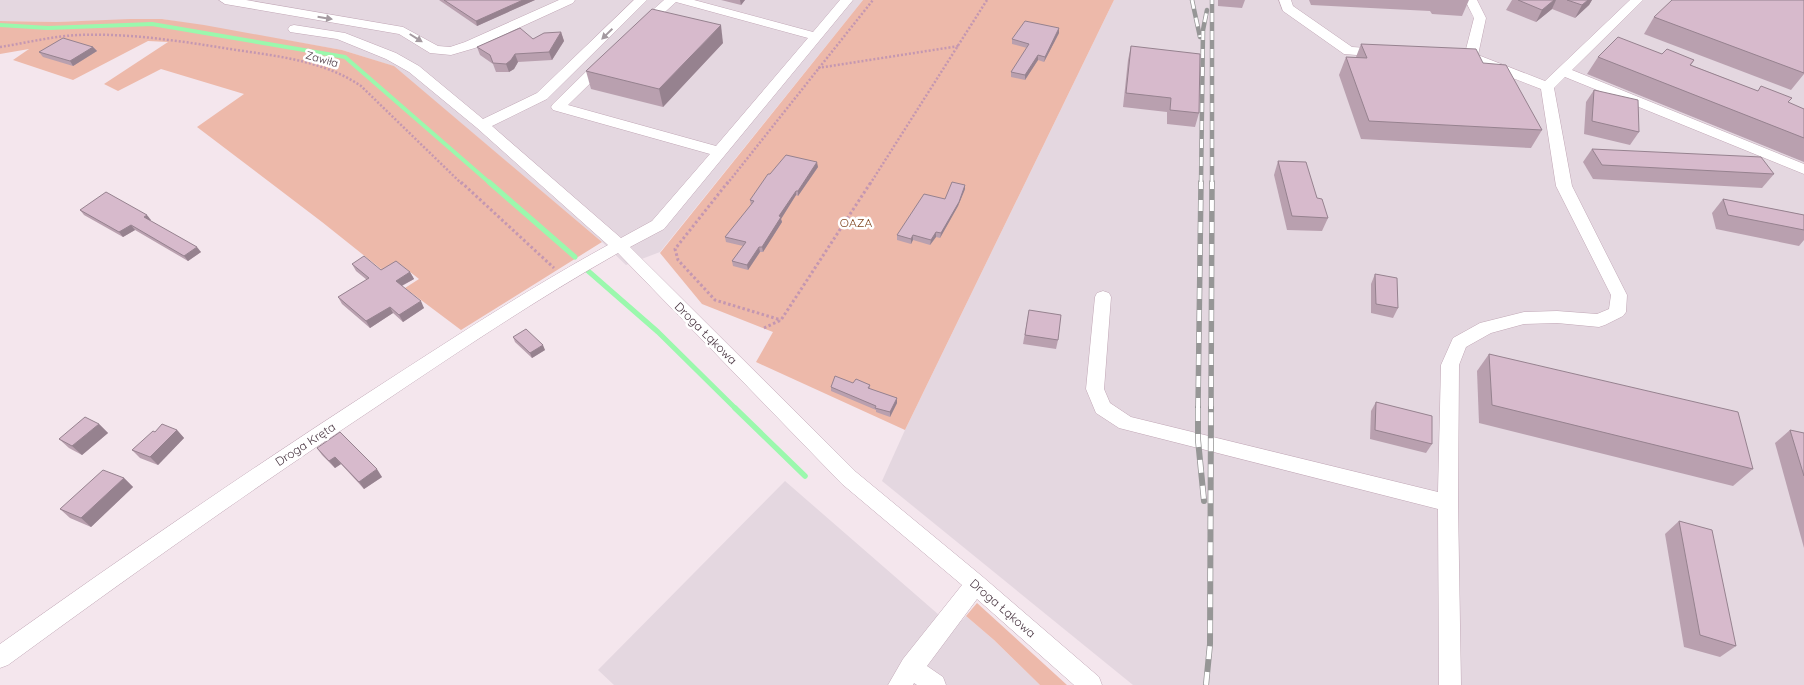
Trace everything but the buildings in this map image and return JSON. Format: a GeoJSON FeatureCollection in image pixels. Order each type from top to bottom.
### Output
{"type":"FeatureCollection","features":[{"type":"Feature","properties":{"kind":"street"},"geometry":{"type":"LineString","coordinates":[[225,0],[403,31],[435,50],[451,51],[470,45],[569,0]]}},
{"type":"Feature","properties":{"kind":"street"},"geometry":{"type":"LineString","coordinates":[[287,0],[306,14]]}},
{"type":"Feature","properties":{"kind":"street"},"geometry":{"type":"LineString","coordinates":[[482,126],[542,96],[641,0]]}},
{"type":"Feature","properties":{"kind":"street"},"geometry":{"type":"LineString","coordinates":[[628,40],[670,0]]}},
{"type":"Feature","properties":{"kind":"street"},"geometry":{"type":"LineString","coordinates":[[680,0],[817,36]]}},
{"type":"Feature","properties":{"kind":"street","name":"Droga Kręta"},"geometry":{"type":"LineString","coordinates":[[0,657],[270,467],[517,304],[619,245],[658,225],[848,0]]}},
{"type":"Feature","properties":{"kind":"street"},"geometry":{"type":"LineString","coordinates":[[1285,0],[1287,8],[1349,51],[1396,54]]}},
{"type":"Feature","properties":{"kind":"street"},"geometry":{"type":"LineString","coordinates":[[1471,0],[1480,18],[1471,58]]}},
{"type":"Feature","properties":{"kind":"street"},"geometry":{"type":"LineString","coordinates":[[1547,87],[1637,0]]}},
{"type":"Feature","properties":{"kind":"street","name":"Droga Łąkowa"},"geometry":{"type":"LineString","coordinates":[[294,29],[340,36],[391,56],[414,69],[619,245],[849,478],[976,584],[1091,685]]}},
{"type":"Feature","properties":{"kind":"street"},"geometry":{"type":"LineString","coordinates":[[614,53],[558,107],[720,152]]}},
{"type":"Feature","properties":{"kind":"street"},"geometry":{"type":"LineString","coordinates":[[1443,56],[1471,58],[1547,87]]}},
{"type":"Feature","properties":{"kind":"street"},"geometry":{"type":"LineString","coordinates":[[1562,71],[1804,169]]}},
{"type":"Feature","properties":{"kind":"street"},"geometry":{"type":"LineString","coordinates":[[1450,685],[1448,503],[1450,365],[1460,343],[1486,328],[1524,318],[1557,317],[1599,321],[1617,312],[1619,295],[1564,186],[1547,87]]}},
{"type":"Feature","properties":{"kind":"street"},"geometry":{"type":"LineString","coordinates":[[1103,297],[1095,389],[1103,408],[1126,423],[1448,503]]}},
{"type":"Feature","properties":{"kind":"street"},"geometry":{"type":"LineString","coordinates":[[935,685],[905,676],[976,584]]}},
{"type":"Feature","properties":{"kind":"path"},"geometry":{"type":"LineString","coordinates":[[781,320],[715,300],[678,260],[675,249],[873,0]]}},
{"type":"Feature","properties":{"kind":"path"},"geometry":{"type":"LineString","coordinates":[[764,328],[781,320],[960,46],[987,0]]}},
{"type":"Feature","properties":{"kind":"path","name":"Zawiła"},"geometry":{"type":"LineString","coordinates":[[0,48],[78,35],[149,36],[274,56],[321,66],[345,74],[361,86],[466,187],[567,275]]}},
{"type":"Feature","properties":{"kind":"path"},"geometry":{"type":"LineString","coordinates":[[818,68],[960,46]]}},
{"type":"Feature","properties":{"kind":"shaded area"},"geometry":{"type":"Polygon","coordinates":[[[0,0],[863,0],[660,252],[626,265],[602,242],[393,66],[342,50],[162,19],[57,22],[0,21],[0,0]]]}},
{"type":"Feature","properties":{"kind":"shaded area"},"geometry":{"type":"Polygon","coordinates":[[[1114,0],[1804,0],[1804,685],[1133,685],[882,481],[1114,0]]]}},
{"type":"Feature","properties":{"kind":"shaded area"},"geometry":{"type":"Polygon","coordinates":[[[785,481],[954,628],[966,616],[994,640],[1040,685],[614,685],[598,670],[785,481]]]}},
{"type":"Feature","properties":{"kind":"green space","name":"OAZA"},"geometry":{"type":"Polygon","coordinates":[[[863,0],[1114,0],[905,430],[756,362],[773,332],[702,304],[660,253],[863,0]]]}},
{"type":"Feature","properties":{"kind":"green space"},"geometry":{"type":"Polygon","coordinates":[[[162,19],[204,25],[342,50],[394,66],[602,242],[461,330],[405,288],[419,279],[400,264],[386,273],[197,127],[244,94],[161,69],[118,91],[104,84],[168,42],[148,41],[73,80],[13,60],[29,49],[0,54],[0,21],[57,22],[162,19]]]}},
{"type":"Feature","properties":{"kind":"green space"},"geometry":{"type":"Polygon","coordinates":[[[977,603],[1067,685],[1040,685],[994,640],[966,616],[977,603]]]}},
{"type":"Feature","properties":{"kind":"waterway"},"geometry":{"type":"LineString","coordinates":[[0,25],[48,28],[152,24],[345,57],[491,184]]}},
{"type":"Feature","properties":{"kind":"waterway"},"geometry":{"type":"LineString","coordinates":[[489,182],[575,257]]}},
{"type":"Feature","properties":{"kind":"waterway"},"geometry":{"type":"LineString","coordinates":[[587,270],[658,332],[736,409]]}},
{"type":"Feature","properties":{"kind":"waterway"},"geometry":{"type":"LineString","coordinates":[[735,408],[805,476]]}},
{"type":"Feature","properties":{"kind":"railway"},"geometry":{"type":"LineString","coordinates":[[1192,0],[1200,37]]}},
{"type":"Feature","properties":{"kind":"railway"},"geometry":{"type":"LineString","coordinates":[[1212,0],[1212,182]]}},
{"type":"Feature","properties":{"kind":"railway"},"geometry":{"type":"LineString","coordinates":[[1201,184],[1203,30],[1207,10]]}},
{"type":"Feature","properties":{"kind":"railway"},"geometry":{"type":"LineString","coordinates":[[1198,409],[1201,182]]}},
{"type":"Feature","properties":{"kind":"railway"},"geometry":{"type":"LineString","coordinates":[[1211,409],[1212,182]]}},
{"type":"Feature","properties":{"kind":"railway"},"geometry":{"type":"LineString","coordinates":[[1206,685],[1210,644],[1211,408]]}},
{"type":"Feature","properties":{"kind":"railway"},"geometry":{"type":"LineString","coordinates":[[1198,409],[1198,440],[1204,501]]}}]}
